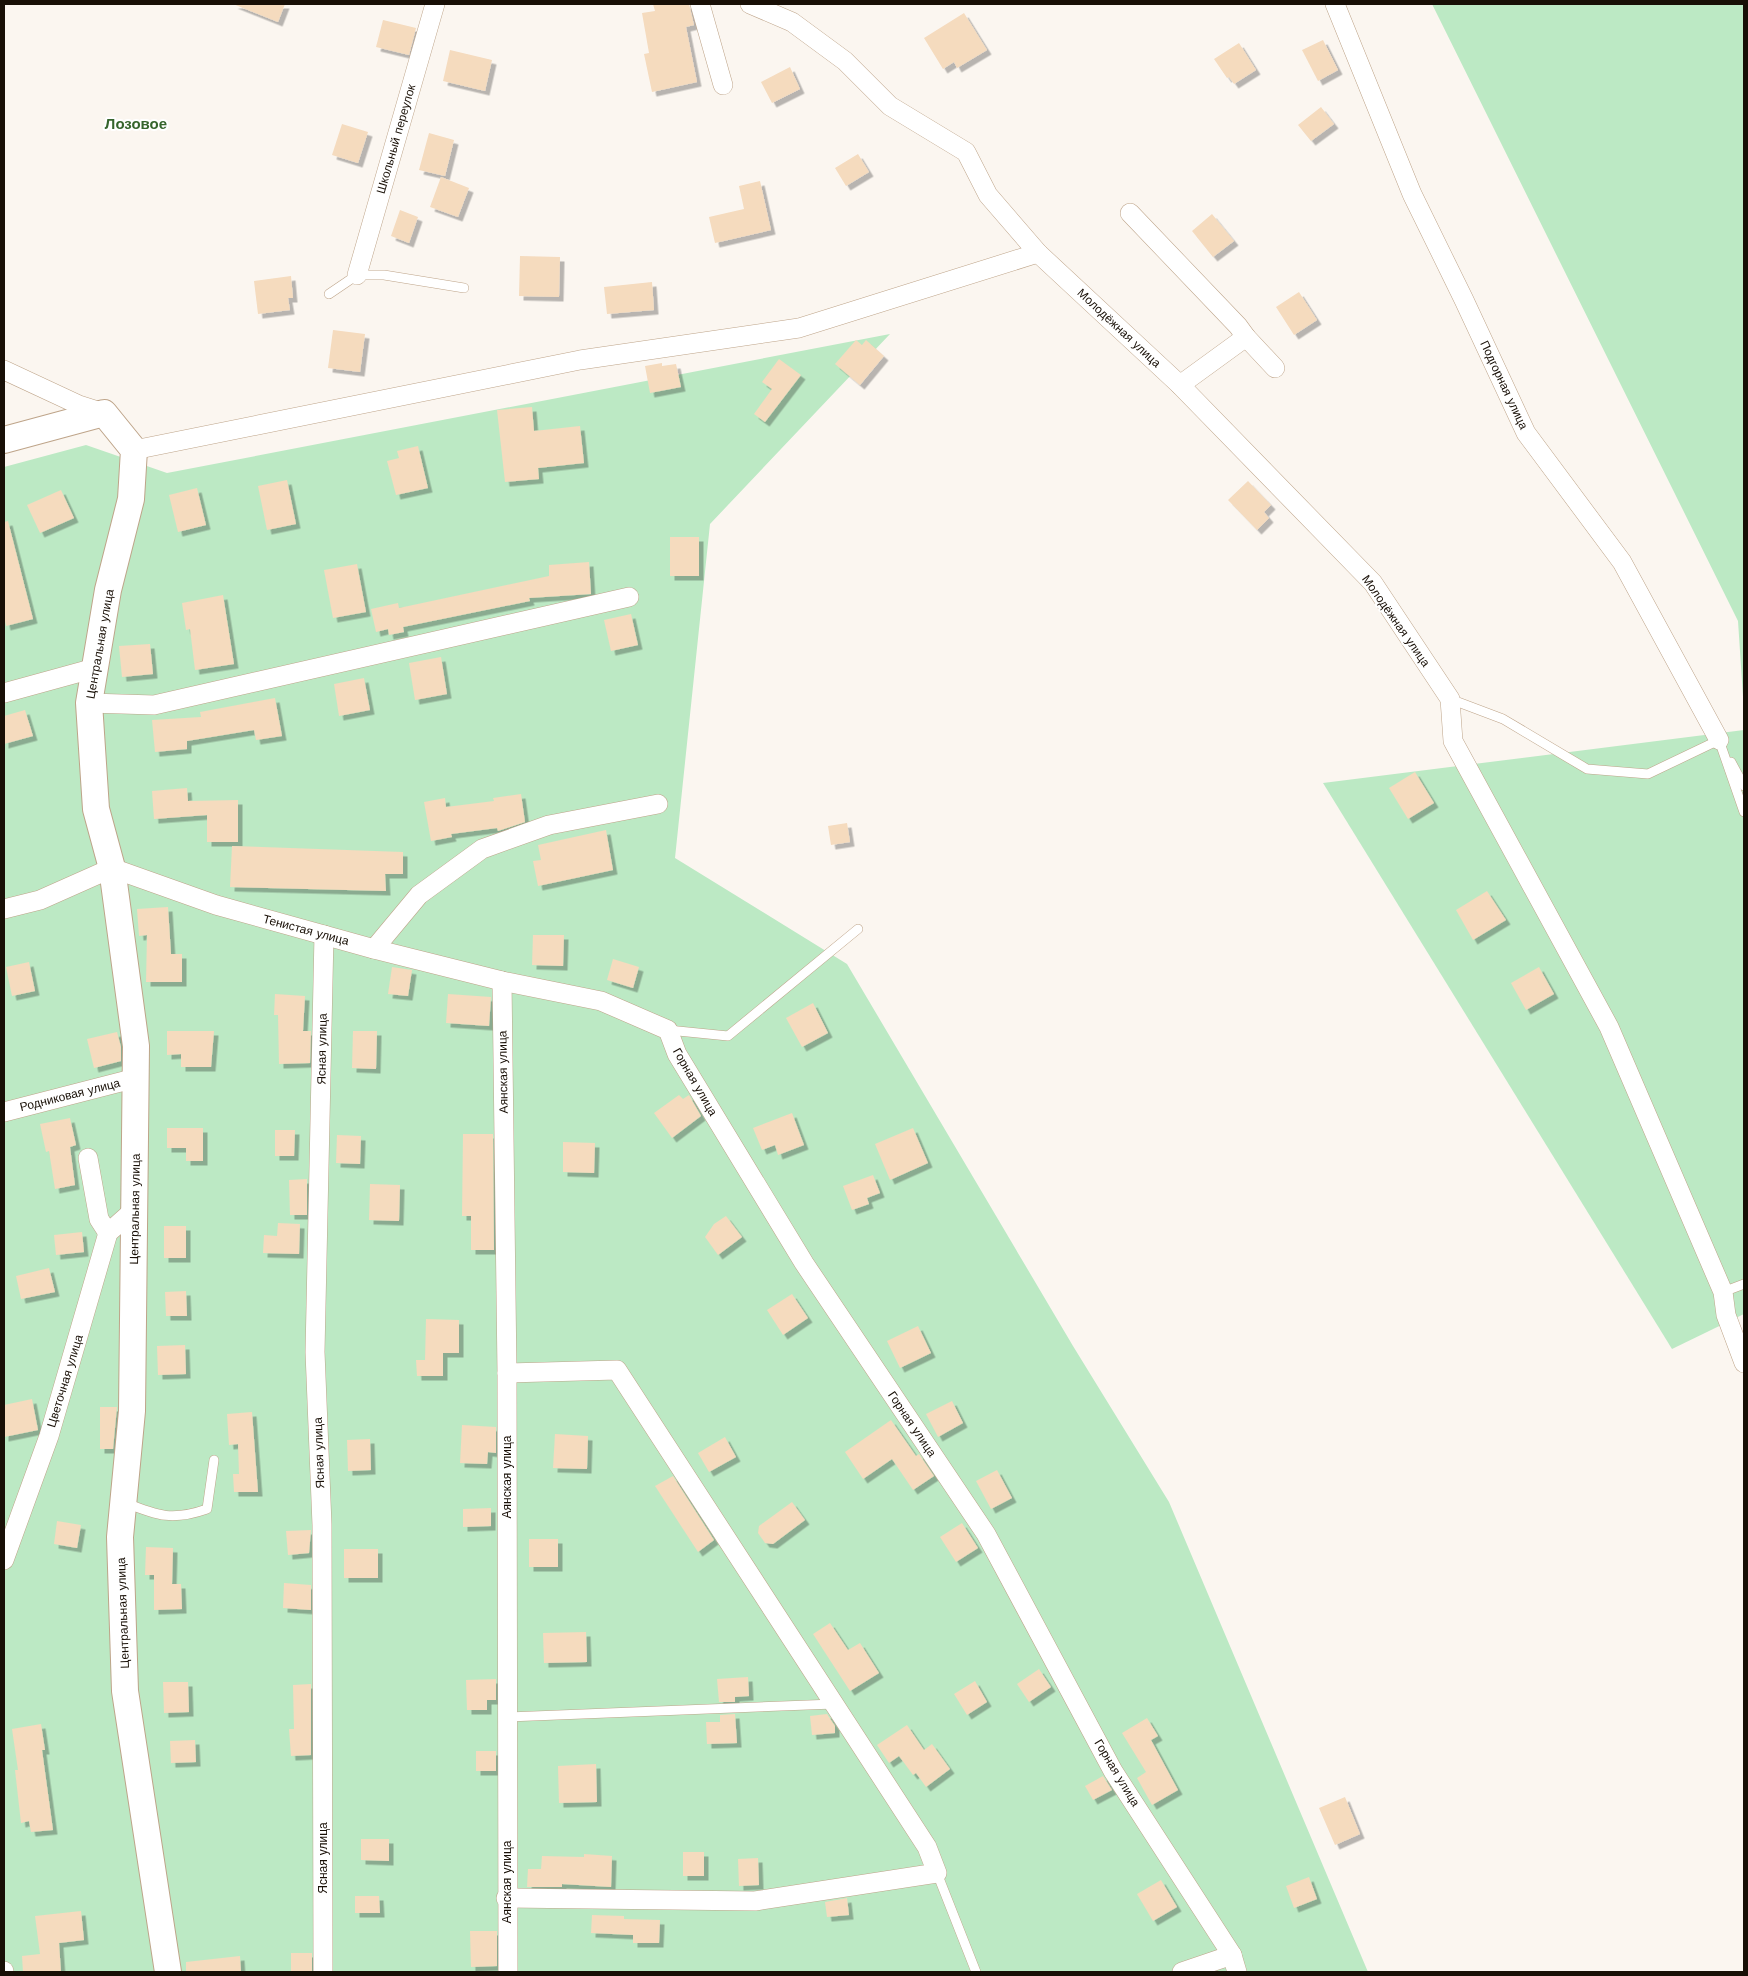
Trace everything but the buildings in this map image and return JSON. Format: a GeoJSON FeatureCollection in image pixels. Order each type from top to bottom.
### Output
{"type":"FeatureCollection","features":[{"type":"Feature","properties":{"kind":"main road"},"geometry":{"type":"LineString","coordinates":[[4,440],[104,413],[134,450]]}},
{"type":"Feature","properties":{"kind":"main road","name":"Центральная улица"},"geometry":{"type":"LineString","coordinates":[[134,450],[131,499],[108,590],[90,702],[96,809],[112,868],[136,1046],[132,1411],[120,1537],[125,1691],[168,1972]]}},
{"type":"Feature","properties":{"kind":"street","name":"Школьный переулок"},"geometry":{"type":"LineString","coordinates":[[357,275],[435,4]]}},
{"type":"Feature","properties":{"kind":"street"},"geometry":{"type":"LineString","coordinates":[[700,4],[723,85]]}},
{"type":"Feature","properties":{"kind":"street","name":"Молодёжная улица"},"geometry":{"type":"LineString","coordinates":[[750,4],[792,22],[845,61],[890,106],[966,152],[988,195],[1038,253],[1180,385],[1373,584],[1450,699]]}},
{"type":"Feature","properties":{"kind":"street","name":"Подгорная улица"},"geometry":{"type":"LineString","coordinates":[[1334,4],[1412,194],[1526,433],[1622,562],[1719,740]]}},
{"type":"Feature","properties":{"kind":"street"},"geometry":{"type":"LineString","coordinates":[[1130,213],[1238,326],[1275,368]]}},
{"type":"Feature","properties":{"kind":"street"},"geometry":{"type":"LineString","coordinates":[[134,450],[580,360],[799,328],[1038,253]]}},
{"type":"Feature","properties":{"kind":"street"},"geometry":{"type":"LineString","coordinates":[[1180,385],[1246,337]]}},
{"type":"Feature","properties":{"kind":"street"},"geometry":{"type":"LineString","coordinates":[[4,370],[79,405],[104,413]]}},
{"type":"Feature","properties":{"kind":"street"},"geometry":{"type":"LineString","coordinates":[[90,702],[154,705],[628,597]]}},
{"type":"Feature","properties":{"kind":"street"},"geometry":{"type":"LineString","coordinates":[[4,693],[95,668]]}},
{"type":"Feature","properties":{"kind":"street"},"geometry":{"type":"LineString","coordinates":[[1450,699],[1453,741],[1609,1027],[1723,1292],[1726,1315],[1744,1363]]}},
{"type":"Feature","properties":{"kind":"street"},"geometry":{"type":"LineString","coordinates":[[374,949],[419,895],[482,849],[549,825],[658,804]]}},
{"type":"Feature","properties":{"kind":"street"},"geometry":{"type":"LineString","coordinates":[[4,909],[40,900],[112,868]]}},
{"type":"Feature","properties":{"kind":"street","name":"Тенистая улица"},"geometry":{"type":"LineString","coordinates":[[112,868],[216,905],[374,949],[502,981]]}},
{"type":"Feature","properties":{"kind":"street","name":"Ясная улица"},"geometry":{"type":"LineString","coordinates":[[323,1972],[322,1525],[315,1352],[324,935]]}},
{"type":"Feature","properties":{"kind":"street"},"geometry":{"type":"LineString","coordinates":[[502,981],[602,1001],[668,1030]]}},
{"type":"Feature","properties":{"kind":"street","name":"Аянская улица"},"geometry":{"type":"LineString","coordinates":[[502,981],[507,1373],[506,1898],[508,1972]]}},
{"type":"Feature","properties":{"kind":"street","name":"Горная улица"},"geometry":{"type":"LineString","coordinates":[[668,1030],[677,1054],[804,1263],[986,1534],[1113,1771],[1235,1964]]}},
{"type":"Feature","properties":{"kind":"street","name":"Родниковая улица"},"geometry":{"type":"LineString","coordinates":[[4,1112],[136,1078]]}},
{"type":"Feature","properties":{"kind":"street"},"geometry":{"type":"LineString","coordinates":[[88,1158],[99,1219],[108,1233],[135,1210]]}},
{"type":"Feature","properties":{"kind":"street","name":"Цветочная улица"},"geometry":{"type":"LineString","coordinates":[[4,1560],[48,1436],[108,1233]]}},
{"type":"Feature","properties":{"kind":"street"},"geometry":{"type":"LineString","coordinates":[[506,1898],[755,1901],[937,1872],[927,1847],[617,1370],[507,1373]]}},
{"type":"Feature","properties":{"kind":"street"},"geometry":{"type":"LineString","coordinates":[[1182,1972],[1235,1964]]}},
{"type":"Feature","properties":{"kind":"lane"},"geometry":{"type":"LineString","coordinates":[[329,294],[357,275],[384,275],[464,288]]}},
{"type":"Feature","properties":{"kind":"lane"},"geometry":{"type":"LineString","coordinates":[[1450,699],[1503,719],[1588,769],[1648,774],[1719,740]]}},
{"type":"Feature","properties":{"kind":"lane"},"geometry":{"type":"LineString","coordinates":[[1719,740],[1744,786]]}},
{"type":"Feature","properties":{"kind":"lane"},"geometry":{"type":"LineString","coordinates":[[1719,740],[1744,812]]}},
{"type":"Feature","properties":{"kind":"lane"},"geometry":{"type":"LineString","coordinates":[[668,1030],[728,1036],[858,929]]}},
{"type":"Feature","properties":{"kind":"lane"},"geometry":{"type":"LineString","coordinates":[[1723,1292],[1744,1284]]}},
{"type":"Feature","properties":{"kind":"lane"},"geometry":{"type":"LineString","coordinates":[[124,1502],[156,1515],[187,1516],[207,1509],[214,1460]]}},
{"type":"Feature","properties":{"kind":"lane"},"geometry":{"type":"LineString","coordinates":[[507,1717],[834,1704]]}},
{"type":"Feature","properties":{"kind":"lane"},"geometry":{"type":"LineString","coordinates":[[937,1872],[976,1972]]}},
{"type":"Feature","properties":{"kind":"green space"},"geometry":{"type":"Polygon","coordinates":[[[1432,4],[1744,4],[1744,712],[1738,621],[1432,4]]]}},
{"type":"Feature","properties":{"kind":"green space"},"geometry":{"type":"Polygon","coordinates":[[[890,334],[710,524],[675,858],[847,964],[1073,1346],[1169,1502],[1368,1972],[4,1972],[4,467],[86,445],[167,473],[890,334]]]}},
{"type":"Feature","properties":{"kind":"green space"},"geometry":{"type":"Polygon","coordinates":[[[1744,730],[1744,1314],[1672,1349],[1323,783],[1744,730]]]}},
{"type":"Feature","properties":{"kind":"district","name":"Лозовое"},"geometry":{"type":"Point","coordinates":[136,124]}}]}
